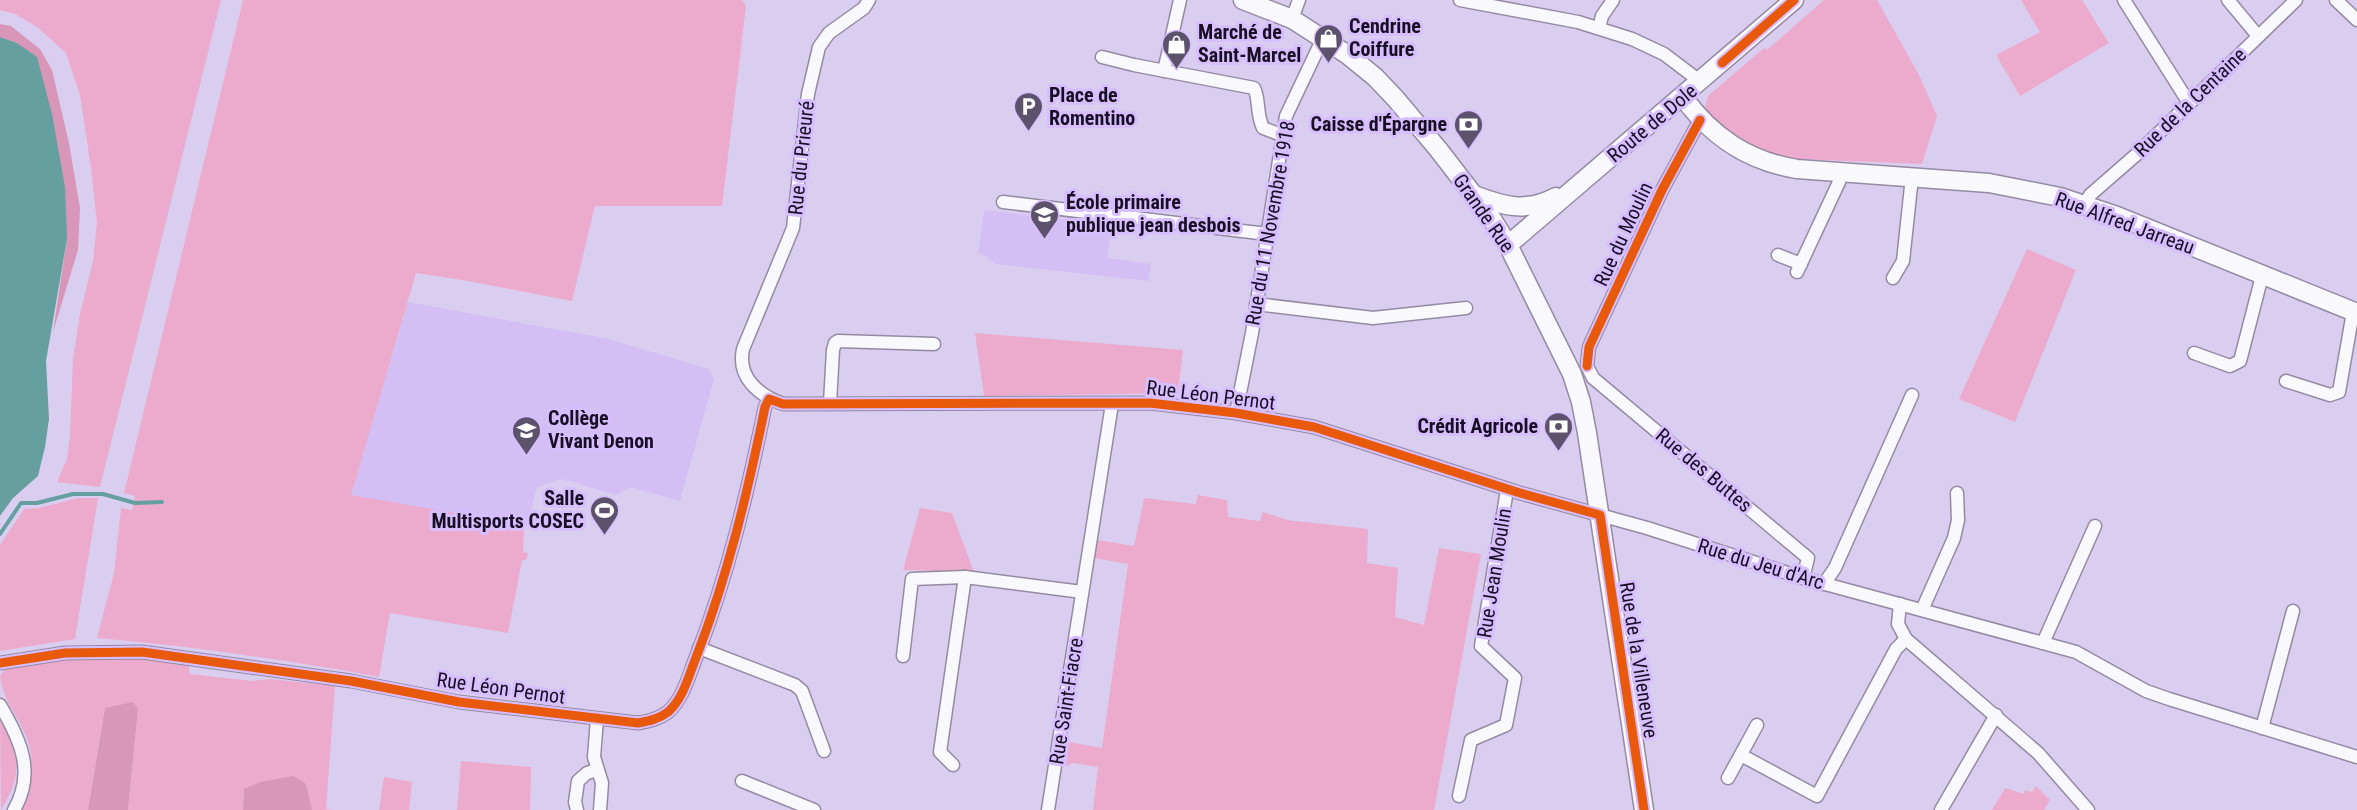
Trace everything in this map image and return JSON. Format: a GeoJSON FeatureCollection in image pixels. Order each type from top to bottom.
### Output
{"type":"FeatureCollection","features":[{"type":"Feature","properties":{"kind":"main road","name":"Grande Rue"},"geometry":{"type":"LineString","coordinates":[[1243,0],[1292,19],[1323,38],[1375,77],[1395,98],[1474,195],[1508,245],[1556,339],[1575,383],[1587,433],[1600,515]]}},
{"type":"Feature","properties":{"kind":"main road","name":"Route de Dole"},"geometry":{"type":"LineString","coordinates":[[1508,245],[1794,0]]}},
{"type":"Feature","properties":{"kind":"main road","name":"Rue Alfred Jarreau"},"geometry":{"type":"LineString","coordinates":[[1683,97],[1700,120],[1718,136],[1756,159],[1774,165],[1797,169],[1989,183],[2060,197],[2355,312]]}},
{"type":"Feature","properties":{"kind":"main road"},"geometry":{"type":"LineString","coordinates":[[1474,195],[1508,207],[1521,208],[1547,201],[1576,187]]}},
{"type":"Feature","properties":{"kind":"main road","name":"Rue de la Villeneuve"},"geometry":{"type":"LineString","coordinates":[[1600,515],[1644,810]]}},
{"type":"Feature","properties":{"kind":"street","name":"Rue du Prieuré"},"geometry":{"type":"LineString","coordinates":[[765,397],[746,376],[741,357],[793,228],[808,94],[819,48],[829,33],[864,8],[869,0]]}},
{"type":"Feature","properties":{"kind":"street"},"geometry":{"type":"LineString","coordinates":[[1164,71],[1180,0]]}},
{"type":"Feature","properties":{"kind":"street"},"geometry":{"type":"LineString","coordinates":[[1292,19],[1299,0]]}},
{"type":"Feature","properties":{"kind":"street"},"geometry":{"type":"LineString","coordinates":[[1460,0],[1555,17],[1632,39],[1664,54],[1701,82]]}},
{"type":"Feature","properties":{"kind":"street"},"geometry":{"type":"LineString","coordinates":[[1599,28],[1602,16],[1613,0]]}},
{"type":"Feature","properties":{"kind":"street"},"geometry":{"type":"LineString","coordinates":[[2124,0],[2189,103]]}},
{"type":"Feature","properties":{"kind":"street"},"geometry":{"type":"LineString","coordinates":[[2228,0],[2258,36]]}},
{"type":"Feature","properties":{"kind":"street","name":"Rue de la Centaine"},"geometry":{"type":"LineString","coordinates":[[2084,205],[2090,195],[2137,154],[2296,0]]}},
{"type":"Feature","properties":{"kind":"street"},"geometry":{"type":"LineString","coordinates":[[2336,0],[2357,20]]}},
{"type":"Feature","properties":{"kind":"street","name":"Rue du 11 Novembre 1918"},"geometry":{"type":"LineString","coordinates":[[1236,413],[1286,116],[1323,38]]}},
{"type":"Feature","properties":{"kind":"street"},"geometry":{"type":"LineString","coordinates":[[1102,57],[1254,88],[1257,94],[1258,118],[1263,128],[1284,136]]}},
{"type":"Feature","properties":{"kind":"street","name":"Rue du Moulin"},"geometry":{"type":"LineString","coordinates":[[1587,366],[1589,347],[1662,190],[1700,120]]}},
{"type":"Feature","properties":{"kind":"street"},"geometry":{"type":"LineString","coordinates":[[1778,255],[1799,268],[1839,182],[1841,172]]}},
{"type":"Feature","properties":{"kind":"street"},"geometry":{"type":"LineString","coordinates":[[1893,278],[1903,261],[1912,177]]}},
{"type":"Feature","properties":{"kind":"street"},"geometry":{"type":"LineString","coordinates":[[1003,202],[1267,234]]}},
{"type":"Feature","properties":{"kind":"street"},"geometry":{"type":"LineString","coordinates":[[2194,353],[2230,366],[2240,361],[2262,276]]}},
{"type":"Feature","properties":{"kind":"street"},"geometry":{"type":"LineString","coordinates":[[1256,304],[1373,318],[1466,308]]}},
{"type":"Feature","properties":{"kind":"street","name":"Rue Alfred Jarreau"},"geometry":{"type":"LineString","coordinates":[[2286,381],[2330,395],[2339,392],[2355,312]]}},
{"type":"Feature","properties":{"kind":"street"},"geometry":{"type":"LineString","coordinates":[[830,404],[833,350],[838,341],[934,344]]}},
{"type":"Feature","properties":{"kind":"street","name":"Rue des Buttes"},"geometry":{"type":"LineString","coordinates":[[1587,366],[1593,378],[1808,558],[1803,578]]}},
{"type":"Feature","properties":{"kind":"street"},"geometry":{"type":"LineString","coordinates":[[1824,584],[1835,568],[1912,394]]}},
{"type":"Feature","properties":{"kind":"street","name":"Rue Léon Pernot"},"geometry":{"type":"LineString","coordinates":[[0,663],[65,653],[142,652],[351,681],[459,702],[638,723],[657,719],[669,711],[682,692],[715,608],[738,525],[765,407],[765,397],[783,404],[1150,403],[1236,413],[1314,427],[1508,490],[1600,515]]}},
{"type":"Feature","properties":{"kind":"street","name":"Rue Saint-Fiacre"},"geometry":{"type":"LineString","coordinates":[[1048,810],[1112,404]]}},
{"type":"Feature","properties":{"kind":"street","name":"Rue Jean Moulin"},"geometry":{"type":"LineString","coordinates":[[1459,796],[1471,740],[1506,725],[1515,678],[1481,646],[1508,490]]}},
{"type":"Feature","properties":{"kind":"street"},"geometry":{"type":"LineString","coordinates":[[1922,610],[1954,538],[1958,520],[1957,493]]}},
{"type":"Feature","properties":{"kind":"street","name":"Rue du Jeu d'Arc"},"geometry":{"type":"LineString","coordinates":[[1600,515],[1803,578],[2076,652],[2146,691],[2357,757]]}},
{"type":"Feature","properties":{"kind":"street"},"geometry":{"type":"LineString","coordinates":[[2043,643],[2096,526]]}},
{"type":"Feature","properties":{"kind":"street"},"geometry":{"type":"LineString","coordinates":[[953,765],[940,752],[965,577]]}},
{"type":"Feature","properties":{"kind":"street"},"geometry":{"type":"LineString","coordinates":[[903,656],[912,579],[965,577],[1082,592]]}},
{"type":"Feature","properties":{"kind":"street"},"geometry":{"type":"LineString","coordinates":[[1900,604],[1898,624],[1906,639],[2038,753],[2088,810]]}},
{"type":"Feature","properties":{"kind":"street"},"geometry":{"type":"LineString","coordinates":[[2262,728],[2293,611]]}},
{"type":"Feature","properties":{"kind":"street"},"geometry":{"type":"LineString","coordinates":[[1741,755],[1817,796],[1896,650],[1906,639]]}},
{"type":"Feature","properties":{"kind":"street"},"geometry":{"type":"LineString","coordinates":[[699,648],[795,685],[802,691],[824,751]]}},
{"type":"Feature","properties":{"kind":"street"},"geometry":{"type":"LineString","coordinates":[[0,705],[17,733],[24,758],[26,774],[14,810]]}},
{"type":"Feature","properties":{"kind":"street"},"geometry":{"type":"LineString","coordinates":[[1941,810],[1996,715]]}},
{"type":"Feature","properties":{"kind":"street"},"geometry":{"type":"LineString","coordinates":[[597,718],[594,757],[602,783],[600,810]]}},
{"type":"Feature","properties":{"kind":"street"},"geometry":{"type":"LineString","coordinates":[[1728,778],[1757,725]]}},
{"type":"Feature","properties":{"kind":"street"},"geometry":{"type":"LineString","coordinates":[[577,810],[575,802],[578,781],[587,773],[597,770]]}},
{"type":"Feature","properties":{"kind":"street"},"geometry":{"type":"LineString","coordinates":[[742,780],[814,810]]}},
{"type":"Feature","properties":{"kind":"shaded area"},"geometry":{"type":"Polygon","coordinates":[[[0,0],[221,0],[100,487],[57,482],[67,459],[73,359],[80,314],[93,261],[97,223],[80,95],[66,53],[37,27],[15,14],[0,10],[0,0]]]}},
{"type":"Feature","properties":{"kind":"shaded area"},"geometry":{"type":"Polygon","coordinates":[[[243,0],[742,0],[746,6],[722,206],[595,206],[572,301],[416,273],[351,495],[524,525],[523,552],[528,553],[526,560],[522,560],[508,633],[390,613],[379,677],[238,654],[97,638],[114,573],[121,508],[132,510],[135,496],[124,493],[243,0]]]}},
{"type":"Feature","properties":{"kind":"shaded area"},"geometry":{"type":"Polygon","coordinates":[[[1824,0],[1877,0],[1919,75],[1937,116],[1922,164],[1798,159],[1771,153],[1735,138],[1704,112],[1708,96],[1764,48],[1767,50],[1824,0]]]}},
{"type":"Feature","properties":{"kind":"shaded area"},"geometry":{"type":"Polygon","coordinates":[[[2021,0],[2082,0],[2109,43],[2020,96],[1996,55],[2040,32],[2021,0]]]}},
{"type":"Feature","properties":{"kind":"shaded area"},"geometry":{"type":"Polygon","coordinates":[[[0,24],[11,26],[40,49],[52,70],[69,143],[80,208],[78,250],[53,332],[67,239],[17,43],[0,37],[0,24]]]}},
{"type":"Feature","properties":{"kind":"shaded area"},"geometry":{"type":"Polygon","coordinates":[[[0,37],[17,43],[37,57],[52,114],[65,187],[67,239],[46,361],[49,419],[38,476],[13,498],[0,516],[0,37]]]}},
{"type":"Feature","properties":{"kind":"shaded area","name":"École primaire publique jean desbois"},"geometry":{"type":"Polygon","coordinates":[[[984,210],[1112,225],[1107,258],[1151,264],[1148,281],[996,264],[985,255],[978,254],[984,210]]]}},
{"type":"Feature","properties":{"kind":"shaded area"},"geometry":{"type":"Polygon","coordinates":[[[2027,249],[2076,270],[2015,422],[1959,399],[2027,249]]]}},
{"type":"Feature","properties":{"kind":"shaded area"},"geometry":{"type":"Polygon","coordinates":[[[408,302],[609,339],[709,369],[714,379],[680,501],[630,487],[616,495],[562,479],[537,487],[527,526],[350,495],[408,302]]]}},
{"type":"Feature","properties":{"kind":"shaded area"},"geometry":{"type":"Polygon","coordinates":[[[975,333],[1183,350],[1178,393],[984,396],[975,333]]]}},
{"type":"Feature","properties":{"kind":"shaded area"},"geometry":{"type":"Polygon","coordinates":[[[1198,495],[1227,500],[1228,517],[1260,521],[1263,512],[1287,520],[1368,529],[1367,563],[1398,568],[1395,617],[1424,625],[1439,548],[1481,554],[1434,810],[1093,810],[1098,767],[1073,763],[1066,766],[1069,742],[1102,748],[1128,564],[1094,558],[1098,540],[1134,546],[1144,498],[1196,504],[1198,495]]]}},
{"type":"Feature","properties":{"kind":"shaded area"},"geometry":{"type":"Polygon","coordinates":[[[78,498],[98,498],[75,639],[0,651],[0,545],[24,509],[39,508],[78,498]]]}},
{"type":"Feature","properties":{"kind":"shaded area"},"geometry":{"type":"Polygon","coordinates":[[[920,508],[952,513],[974,572],[903,570],[920,508]]]}},
{"type":"Feature","properties":{"kind":"shaded area"},"geometry":{"type":"Polygon","coordinates":[[[130,657],[188,665],[190,674],[252,681],[271,679],[335,686],[326,809],[333,810],[312,810],[306,784],[244,789],[243,810],[128,810],[138,709],[105,708],[88,810],[22,810],[32,773],[31,754],[26,736],[4,693],[0,676],[5,669],[25,664],[130,657]]]}},
{"type":"Feature","properties":{"kind":"shaded area"},"geometry":{"type":"Polygon","coordinates":[[[133,702],[138,709],[128,810],[88,810],[105,708],[133,702]]]}},
{"type":"Feature","properties":{"kind":"shaded area"},"geometry":{"type":"Polygon","coordinates":[[[0,712],[11,739],[16,761],[14,783],[1,810],[0,712]]]}},
{"type":"Feature","properties":{"kind":"shaded area"},"geometry":{"type":"Polygon","coordinates":[[[461,761],[531,767],[530,810],[457,810],[461,761]]]}},
{"type":"Feature","properties":{"kind":"shaded area"},"geometry":{"type":"Polygon","coordinates":[[[293,776],[306,784],[312,810],[243,810],[244,789],[260,782],[293,776]]]}},
{"type":"Feature","properties":{"kind":"shaded area"},"geometry":{"type":"Polygon","coordinates":[[[384,777],[412,782],[409,810],[379,810],[384,777]]]}},
{"type":"Feature","properties":{"kind":"shaded area"},"geometry":{"type":"Polygon","coordinates":[[[2036,786],[2050,800],[2044,810],[1992,810],[2005,788],[2024,794],[2025,790],[2032,792],[2036,786]]]}},
{"type":"Feature","properties":{"kind":"waterway"},"geometry":{"type":"LineString","coordinates":[[0,534],[21,503],[37,503],[73,494],[103,494],[135,503],[162,502]]}},
{"type":"Feature","properties":{"kind":"cycle path"},"geometry":{"type":"LineString","coordinates":[[1722,63],[1794,0]]}},
{"type":"Feature","properties":{"kind":"cycle path"},"geometry":{"type":"LineString","coordinates":[[1587,366],[1589,347],[1662,190],[1700,120]]}},
{"type":"Feature","properties":{"kind":"cycle path"},"geometry":{"type":"LineString","coordinates":[[0,663],[65,653],[142,652],[351,681],[459,702],[638,723],[657,718],[668,712],[678,700],[689,678],[728,564],[765,407],[769,399],[783,404],[1150,403],[1236,413],[1314,427],[1520,493],[1600,515],[1644,810]]}},
{"type":"Feature","properties":{"kind":"place","name":"Cendrine Coiffure"},"geometry":{"type":"Point","coordinates":[1328,64]}},
{"type":"Feature","properties":{"kind":"place","name":"Marché de Saint-Marcel"},"geometry":{"type":"Point","coordinates":[1177,70]}},
{"type":"Feature","properties":{"kind":"place","name":"Place de Romentino"},"geometry":{"type":"Point","coordinates":[1028,132]}},
{"type":"Feature","properties":{"kind":"place","name":"Caisse d'Épargne"},"geometry":{"type":"Point","coordinates":[1468,150]}},
{"type":"Feature","properties":{"kind":"place","name":"École primaire publique jean desbois"},"geometry":{"type":"Point","coordinates":[1045,240]}},
{"type":"Feature","properties":{"kind":"place","name":"Crédit Agricole"},"geometry":{"type":"Point","coordinates":[1559,452]}},
{"type":"Feature","properties":{"kind":"place","name":"Collège Vivant Denon"},"geometry":{"type":"Point","coordinates":[527,456]}},
{"type":"Feature","properties":{"kind":"place","name":"Salle Multisports COSEC"},"geometry":{"type":"Point","coordinates":[605,536]}}]}
